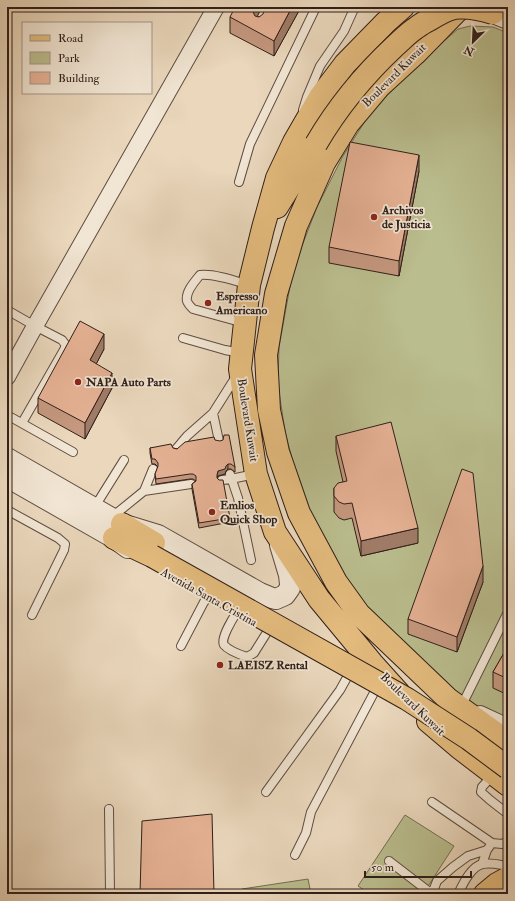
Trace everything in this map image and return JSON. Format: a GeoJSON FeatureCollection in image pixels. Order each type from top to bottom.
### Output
{"type":"FeatureCollection","features":[{"type":"Feature","properties":{"kind":"main road","name":"Boulevard Kuwait"},"geometry":{"type":"LineString","coordinates":[[461,7],[415,54],[378,87],[348,124],[324,163],[296,226],[276,294],[266,355],[268,410],[278,452],[299,513],[336,582],[360,614],[455,702],[508,742]]}},
{"type":"Feature","properties":{"kind":"main road"},"geometry":{"type":"LineString","coordinates":[[296,226],[307,147],[325,128],[367,74],[415,28],[441,12],[454,8],[467,7],[481,9],[501,16]]}},
{"type":"Feature","properties":{"kind":"main road","name":"Boulevard Kuwait"},"geometry":{"type":"LineString","coordinates":[[402,9],[386,22],[345,64],[320,97],[307,147],[277,178],[249,285],[241,361],[256,474],[275,532],[319,599],[393,687],[415,710],[455,744],[503,776]]}},
{"type":"Feature","properties":{"kind":"main road"},"geometry":{"type":"LineString","coordinates":[[402,9],[414,9],[426,16],[430,24],[432,34],[431,38]]}},
{"type":"Feature","properties":{"kind":"main road"},"geometry":{"type":"LineString","coordinates":[[116,526],[154,550],[407,699],[469,739],[503,776]]}},
{"type":"Feature","properties":{"kind":"main road"},"geometry":{"type":"LineString","coordinates":[[154,550],[338,646],[476,728],[508,752]]}},
{"type":"Feature","properties":{"kind":"main road"},"geometry":{"type":"LineString","coordinates":[[485,894],[497,884],[508,878]]}},
{"type":"Feature","properties":{"kind":"street"},"geometry":{"type":"LineString","coordinates":[[7,377],[216,7]]}},
{"type":"Feature","properties":{"kind":"street","name":"Avenida Santa Cristina"},"geometry":{"type":"LineString","coordinates":[[7,458],[94,508],[116,526],[146,562],[350,672],[415,710]]}},
{"type":"Feature","properties":{"kind":"street","name":"Avenida Santa Cristina"},"geometry":{"type":"LineString","coordinates":[[7,478],[116,526],[158,535],[260,593],[276,599],[285,595],[290,588],[290,584],[289,575],[275,532]]}},
{"type":"Feature","properties":{"kind":"street"},"geometry":{"type":"LineString","coordinates":[[455,702],[508,727]]}},
{"type":"Feature","properties":{"kind":"lane"},"geometry":{"type":"LineString","coordinates":[[239,182],[250,144],[316,7]]}},
{"type":"Feature","properties":{"kind":"lane"},"geometry":{"type":"LineString","coordinates":[[307,147],[306,97],[320,66],[344,31],[353,11],[353,7]]}},
{"type":"Feature","properties":{"kind":"lane"},"geometry":{"type":"LineString","coordinates":[[245,324],[193,309],[188,303],[187,299],[191,288],[200,275],[205,274],[249,285]]}},
{"type":"Feature","properties":{"kind":"lane"},"geometry":{"type":"LineString","coordinates":[[7,310],[62,340],[65,344],[65,348],[22,423]]}},
{"type":"Feature","properties":{"kind":"lane"},"geometry":{"type":"LineString","coordinates":[[176,449],[187,436],[213,413],[241,361],[225,350],[183,338]]}},
{"type":"Feature","properties":{"kind":"lane"},"geometry":{"type":"LineString","coordinates":[[213,413],[220,441]]}},
{"type":"Feature","properties":{"kind":"lane"},"geometry":{"type":"LineString","coordinates":[[7,415],[73,452]]}},
{"type":"Feature","properties":{"kind":"lane"},"geometry":{"type":"LineString","coordinates":[[94,508],[124,460]]}},
{"type":"Feature","properties":{"kind":"lane"},"geometry":{"type":"LineString","coordinates":[[116,526],[144,491],[153,469]]}},
{"type":"Feature","properties":{"kind":"lane"},"geometry":{"type":"LineString","coordinates":[[222,480],[230,477],[256,474]]}},
{"type":"Feature","properties":{"kind":"lane"},"geometry":{"type":"LineString","coordinates":[[230,477],[238,498],[251,560]]}},
{"type":"Feature","properties":{"kind":"lane"},"geometry":{"type":"LineString","coordinates":[[144,491],[192,484]]}},
{"type":"Feature","properties":{"kind":"lane"},"geometry":{"type":"LineString","coordinates":[[7,510],[58,538],[65,544],[64,550],[32,615]]}},
{"type":"Feature","properties":{"kind":"lane"},"geometry":{"type":"LineString","coordinates":[[181,646],[204,602],[209,597]]}},
{"type":"Feature","properties":{"kind":"lane"},"geometry":{"type":"LineString","coordinates":[[237,612],[230,623],[223,642],[225,646],[240,655],[247,657],[254,654],[269,629]]}},
{"type":"Feature","properties":{"kind":"lane"},"geometry":{"type":"LineString","coordinates":[[455,702],[508,612]]}},
{"type":"Feature","properties":{"kind":"lane"},"geometry":{"type":"LineString","coordinates":[[266,792],[340,690],[350,672]]}},
{"type":"Feature","properties":{"kind":"lane"},"geometry":{"type":"LineString","coordinates":[[295,855],[306,833],[311,812],[377,687]]}},
{"type":"Feature","properties":{"kind":"lane"},"geometry":{"type":"LineString","coordinates":[[503,776],[482,787],[481,792],[508,814]]}},
{"type":"Feature","properties":{"kind":"lane"},"geometry":{"type":"LineString","coordinates":[[432,802],[492,843],[502,844],[508,841]]}},
{"type":"Feature","properties":{"kind":"lane"},"geometry":{"type":"LineString","coordinates":[[109,809],[110,894]]}},
{"type":"Feature","properties":{"kind":"lane"},"geometry":{"type":"LineString","coordinates":[[482,864],[487,850],[492,843]]}},
{"type":"Feature","properties":{"kind":"lane"},"geometry":{"type":"LineString","coordinates":[[389,861],[432,894],[437,881],[453,867],[468,856],[487,850]]}},
{"type":"Feature","properties":{"kind":"lane"},"geometry":{"type":"LineString","coordinates":[[458,894],[462,884],[471,870],[482,864],[494,863],[508,866]]}},
{"type":"Feature","properties":{"kind":"green space"},"geometry":{"type":"Polygon","coordinates":[[[470,26],[493,27],[508,33],[508,722],[451,695],[367,612],[330,559],[301,495],[285,431],[278,385],[279,347],[291,281],[302,246],[317,207],[343,156],[372,110],[430,53],[458,29],[470,26]]]}},
{"type":"Feature","properties":{"kind":"green space"},"geometry":{"type":"Polygon","coordinates":[[[405,815],[454,846],[423,894],[370,894],[358,886],[405,815]]]}},
{"type":"Feature","properties":{"kind":"green space"},"geometry":{"type":"Polygon","coordinates":[[[308,879],[311,894],[243,894],[242,889],[308,879]]]}},
{"type":"Feature","properties":{"kind":"building"},"geometry":{"type":"Polygon","coordinates":[[[235,7],[254,7],[253,12],[255,16],[259,17],[263,14],[266,7],[292,7],[274,41],[230,17],[235,7]]]}},
{"type":"Feature","properties":{"kind":"building","name":"Archivos de Justicia"},"geometry":{"type":"Polygon","coordinates":[[[350,142],[419,155],[399,261],[329,247],[350,142]]]}},
{"type":"Feature","properties":{"kind":"building","name":"NAPA Auto Parts"},"geometry":{"type":"Polygon","coordinates":[[[80,321],[104,334],[90,360],[112,373],[85,423],[38,398],[80,321]]]}},
{"type":"Feature","properties":{"kind":"building"},"geometry":{"type":"Polygon","coordinates":[[[391,422],[418,528],[361,541],[352,503],[344,504],[339,502],[334,496],[334,488],[338,483],[347,481],[336,436],[391,422]]]}},
{"type":"Feature","properties":{"kind":"building"},"geometry":{"type":"Polygon","coordinates":[[[224,435],[229,435],[235,467],[228,464],[225,469],[218,471],[217,478],[219,480],[223,480],[230,518],[199,523],[192,484],[196,481],[196,476],[190,474],[156,479],[155,474],[158,463],[155,459],[152,459],[150,448],[171,444],[173,448],[177,449],[185,442],[214,437],[215,440],[220,441],[223,440],[224,435]]]}},
{"type":"Feature","properties":{"kind":"building"},"geometry":{"type":"Polygon","coordinates":[[[462,469],[473,473],[483,566],[457,637],[408,619],[462,469]]]}},
{"type":"Feature","properties":{"kind":"building"},"geometry":{"type":"Polygon","coordinates":[[[508,646],[508,679],[493,672],[508,646]]]}},
{"type":"Feature","properties":{"kind":"building"},"geometry":{"type":"Polygon","coordinates":[[[212,814],[214,894],[140,894],[142,821],[212,814]]]}},
{"type":"Feature","properties":{"kind":"place","name":"Archivos de Justicia"},"geometry":{"type":"Point","coordinates":[374,217]}},
{"type":"Feature","properties":{"kind":"place","name":"Espresso Americano"},"geometry":{"type":"Point","coordinates":[208,303]}},
{"type":"Feature","properties":{"kind":"place","name":"NAPA Auto Parts"},"geometry":{"type":"Point","coordinates":[78,382]}},
{"type":"Feature","properties":{"kind":"place","name":"Emlios Quick Shop"},"geometry":{"type":"Point","coordinates":[212,512]}},
{"type":"Feature","properties":{"kind":"place","name":"LAEISZ Rental"},"geometry":{"type":"Point","coordinates":[220,665]}}]}
